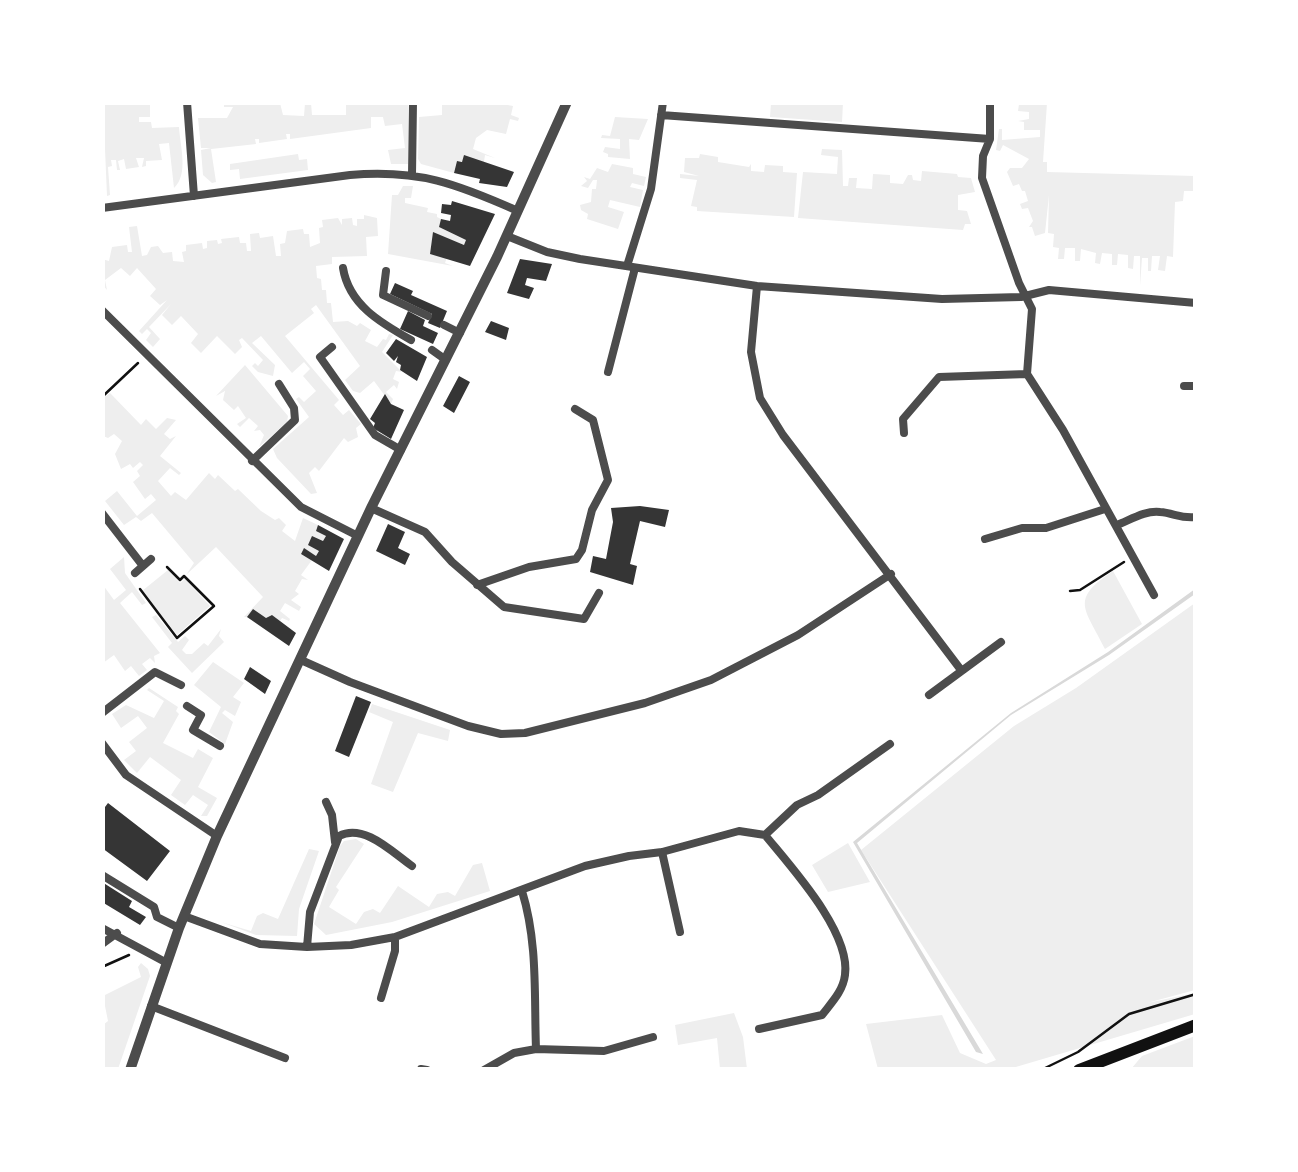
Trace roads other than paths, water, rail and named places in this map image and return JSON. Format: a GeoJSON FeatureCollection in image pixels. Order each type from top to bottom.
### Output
{"type":"FeatureCollection","features":[{"type":"Feature","properties":{"kind":"main road"},"geometry":{"type":"LineString","coordinates":[[1079,1070],[1118,1063],[1196,1025]]}},
{"type":"Feature","properties":{"kind":"street"},"geometry":{"type":"LineString","coordinates":[[187,102],[194,196]]}},
{"type":"Feature","properties":{"kind":"street"},"geometry":{"type":"LineString","coordinates":[[412,175],[413,102]]}},
{"type":"Feature","properties":{"kind":"street"},"geometry":{"type":"LineString","coordinates":[[130,1070],[179,928],[247,760],[301,660],[371,508],[507,236],[567,102]]}},
{"type":"Feature","properties":{"kind":"street"},"geometry":{"type":"LineString","coordinates":[[608,372],[651,189],[663,102]]}},
{"type":"Feature","properties":{"kind":"street"},"geometry":{"type":"LineString","coordinates":[[990,102],[990,139],[983,156],[982,181],[1032,312],[1027,374],[1063,430],[1154,595]]}},
{"type":"Feature","properties":{"kind":"street"},"geometry":{"type":"LineString","coordinates":[[661,115],[990,139]]}},
{"type":"Feature","properties":{"kind":"street"},"geometry":{"type":"LineString","coordinates":[[102,208],[353,174],[412,175],[454,183],[518,211]]}},
{"type":"Feature","properties":{"kind":"street"},"geometry":{"type":"LineString","coordinates":[[507,236],[547,252],[757,286],[942,299],[1026,296],[1049,290],[1196,303]]}},
{"type":"Feature","properties":{"kind":"street"},"geometry":{"type":"LineString","coordinates":[[344,268],[348,287],[359,303],[411,340]]}},
{"type":"Feature","properties":{"kind":"street"},"geometry":{"type":"LineString","coordinates":[[386,271],[383,295],[428,316]]}},
{"type":"Feature","properties":{"kind":"street"},"geometry":{"type":"LineString","coordinates":[[757,286],[751,352],[760,398],[783,435],[960,670]]}},
{"type":"Feature","properties":{"kind":"street"},"geometry":{"type":"LineString","coordinates":[[110,302],[102,310],[301,507],[358,536]]}},
{"type":"Feature","properties":{"kind":"street"},"geometry":{"type":"LineString","coordinates":[[444,325],[460,333]]}},
{"type":"Feature","properties":{"kind":"street"},"geometry":{"type":"LineString","coordinates":[[332,347],[320,357],[375,435],[401,450]]}},
{"type":"Feature","properties":{"kind":"street"},"geometry":{"type":"LineString","coordinates":[[432,350],[446,360]]}},
{"type":"Feature","properties":{"kind":"street"},"geometry":{"type":"LineString","coordinates":[[904,433],[903,419],[939,377],[1027,374]]}},
{"type":"Feature","properties":{"kind":"street"},"geometry":{"type":"LineString","coordinates":[[252,460],[295,420],[294,408],[278,384]]}},
{"type":"Feature","properties":{"kind":"street"},"geometry":{"type":"LineString","coordinates":[[1184,386],[1196,386]]}},
{"type":"Feature","properties":{"kind":"street"},"geometry":{"type":"LineString","coordinates":[[477,585],[529,567],[576,559],[582,550],[592,510],[608,480],[593,420],[575,409]]}},
{"type":"Feature","properties":{"kind":"street"},"geometry":{"type":"LineString","coordinates":[[371,508],[424,532],[504,607],[584,619],[599,594]]}},
{"type":"Feature","properties":{"kind":"street"},"geometry":{"type":"LineString","coordinates":[[985,539],[1022,528],[1046,528],[1104,509]]}},
{"type":"Feature","properties":{"kind":"street"},"geometry":{"type":"LineString","coordinates":[[1117,525],[1151,512],[1196,517]]}},
{"type":"Feature","properties":{"kind":"street"},"geometry":{"type":"LineString","coordinates":[[102,513],[139,569],[151,558]]}},
{"type":"Feature","properties":{"kind":"street"},"geometry":{"type":"LineString","coordinates":[[301,660],[468,726],[511,734],[541,730],[711,680],[798,635],[891,574]]}},
{"type":"Feature","properties":{"kind":"street"},"geometry":{"type":"LineString","coordinates":[[929,695],[1001,642]]}},
{"type":"Feature","properties":{"kind":"street"},"geometry":{"type":"LineString","coordinates":[[102,713],[155,672],[181,686]]}},
{"type":"Feature","properties":{"kind":"street"},"geometry":{"type":"LineString","coordinates":[[187,706],[201,715],[193,730],[220,746]]}},
{"type":"Feature","properties":{"kind":"street"},"geometry":{"type":"LineString","coordinates":[[102,743],[126,776],[217,836]]}},
{"type":"Feature","properties":{"kind":"street"},"geometry":{"type":"LineString","coordinates":[[764,836],[797,805],[818,795],[890,744]]}},
{"type":"Feature","properties":{"kind":"street"},"geometry":{"type":"LineString","coordinates":[[307,947],[310,912],[335,842],[332,814],[326,802]]}},
{"type":"Feature","properties":{"kind":"street"},"geometry":{"type":"LineString","coordinates":[[184,916],[254,943],[307,947],[351,944],[395,937],[585,866],[662,852],[739,831],[764,836],[822,912],[846,954],[841,990],[822,1015],[759,1029]]}},
{"type":"Feature","properties":{"kind":"street"},"geometry":{"type":"LineString","coordinates":[[335,842],[347,832],[365,834],[412,866]]}},
{"type":"Feature","properties":{"kind":"street"},"geometry":{"type":"LineString","coordinates":[[662,852],[680,932]]}},
{"type":"Feature","properties":{"kind":"street"},"geometry":{"type":"LineString","coordinates":[[102,875],[154,907],[157,917],[179,928]]}},
{"type":"Feature","properties":{"kind":"street"},"geometry":{"type":"LineString","coordinates":[[522,891],[535,954],[536,1049]]}},
{"type":"Feature","properties":{"kind":"street"},"geometry":{"type":"LineString","coordinates":[[102,928],[167,963]]}},
{"type":"Feature","properties":{"kind":"street"},"geometry":{"type":"LineString","coordinates":[[102,944],[117,934]]}},
{"type":"Feature","properties":{"kind":"street"},"geometry":{"type":"LineString","coordinates":[[381,998],[395,951],[395,937]]}},
{"type":"Feature","properties":{"kind":"street"},"geometry":{"type":"LineString","coordinates":[[151,1006],[285,1058]]}},
{"type":"Feature","properties":{"kind":"street"},"geometry":{"type":"LineString","coordinates":[[484,1070],[514,1053],[536,1049],[604,1051],[653,1037]]}}]}
